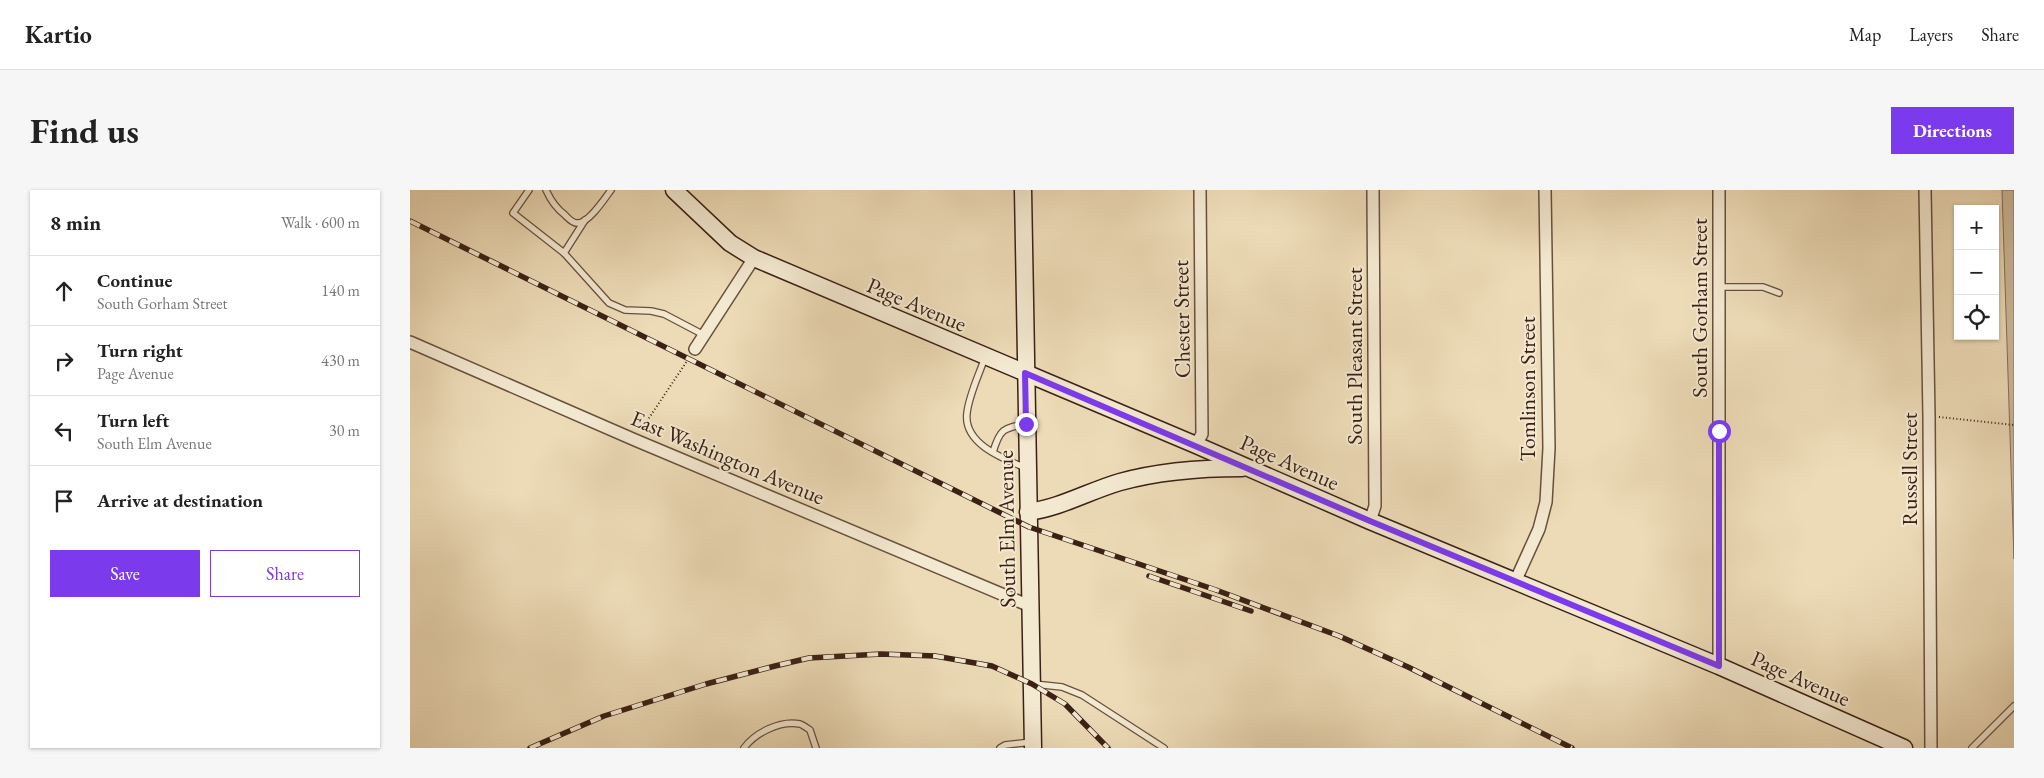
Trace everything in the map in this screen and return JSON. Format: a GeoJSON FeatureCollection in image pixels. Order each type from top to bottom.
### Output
{"type":"FeatureCollection","features":[{"type":"Feature","properties":{"kind":"street","name":"Page Avenue"},"geometry":{"type":"LineString","coordinates":[[674,190],[730,243],[754,258],[1196,445],[1370,521],[1719,666],[1904,748]]}},
{"type":"Feature","properties":{"kind":"street","name":"South Elm Avenue"},"geometry":{"type":"LineString","coordinates":[[1023,190],[1033,745]]}},
{"type":"Feature","properties":{"kind":"street","name":"Chester Street"},"geometry":{"type":"LineString","coordinates":[[1196,445],[1202,434],[1200,190]]}},
{"type":"Feature","properties":{"kind":"street","name":"South Pleasant Street"},"geometry":{"type":"LineString","coordinates":[[1370,521],[1375,506],[1373,190]]}},
{"type":"Feature","properties":{"kind":"street","name":"Tomlinson Street"},"geometry":{"type":"LineString","coordinates":[[1516,582],[1539,530],[1546,502],[1548,448],[1545,190]]}},
{"type":"Feature","properties":{"kind":"street","name":"South Gorham Street"},"geometry":{"type":"LineString","coordinates":[[1719,190],[1719,666]]}},
{"type":"Feature","properties":{"kind":"street","name":"Russell Street"},"geometry":{"type":"LineString","coordinates":[[1925,190],[1929,416],[1931,748]]}},
{"type":"Feature","properties":{"kind":"street"},"geometry":{"type":"LineString","coordinates":[[695,350],[754,258]]}},
{"type":"Feature","properties":{"kind":"street","name":"East Washington Avenue"},"geometry":{"type":"LineString","coordinates":[[410,342],[635,440],[1030,606]]}},
{"type":"Feature","properties":{"kind":"street"},"geometry":{"type":"LineString","coordinates":[[1028,512],[1043,510],[1089,492],[1149,475],[1199,468],[1248,468]]}},
{"type":"Feature","properties":{"kind":"lane"},"geometry":{"type":"LineString","coordinates":[[529,190],[513,213],[564,253],[609,303],[624,310],[651,311],[664,314],[704,335]]}},
{"type":"Feature","properties":{"kind":"lane"},"geometry":{"type":"LineString","coordinates":[[546,190],[562,213],[573,222],[578,223],[586,220]]}},
{"type":"Feature","properties":{"kind":"lane"},"geometry":{"type":"LineString","coordinates":[[564,253],[586,220],[611,190]]}},
{"type":"Feature","properties":{"kind":"lane"},"geometry":{"type":"LineString","coordinates":[[1719,287],[1764,288],[1779,293]]}},
{"type":"Feature","properties":{"kind":"lane"},"geometry":{"type":"LineString","coordinates":[[985,357],[966,415],[971,432],[978,441],[993,452],[1027,468]]}},
{"type":"Feature","properties":{"kind":"lane"},"geometry":{"type":"LineString","coordinates":[[993,452],[998,436],[1007,427],[1026,424]]}},
{"type":"Feature","properties":{"kind":"lane"},"geometry":{"type":"LineString","coordinates":[[1032,684],[1062,687],[1082,695],[1164,748]]}},
{"type":"Feature","properties":{"kind":"lane"},"geometry":{"type":"LineString","coordinates":[[1972,748],[2014,706]]}},
{"type":"Feature","properties":{"kind":"lane"},"geometry":{"type":"LineString","coordinates":[[744,748],[752,738],[763,731],[784,725],[800,724],[810,730],[816,748]]}},
{"type":"Feature","properties":{"kind":"lane"},"geometry":{"type":"LineString","coordinates":[[1000,748],[1005,745],[1033,745]]}},
{"type":"Feature","properties":{"kind":"path"},"geometry":{"type":"LineString","coordinates":[[643,427],[695,350]]}},
{"type":"Feature","properties":{"kind":"path"},"geometry":{"type":"LineString","coordinates":[[1929,416],[2014,425]]}},
{"type":"Feature","properties":{"kind":"shaded area"},"geometry":{"type":"Polygon","coordinates":[[[2002,190],[2014,190],[2014,559],[2002,190]]]}},
{"type":"Feature","properties":{"kind":"railway"},"geometry":{"type":"LineString","coordinates":[[410,221],[1029,527],[1216,590],[1339,636],[1408,667],[1572,748]]}},
{"type":"Feature","properties":{"kind":"railway"},"geometry":{"type":"LineString","coordinates":[[1149,576],[1251,611]]}},
{"type":"Feature","properties":{"kind":"railway"},"geometry":{"type":"LineString","coordinates":[[530,748],[604,716],[706,684],[809,658],[881,654],[935,656],[992,666],[1032,684],[1065,704],[1108,748]]}},
{"type":"Feature","properties":{"kind":"route"},"geometry":{"type":"LineString","coordinates":[[1026,424],[1025,373],[1370,521],[1719,666],[1719,431]]}}]}
